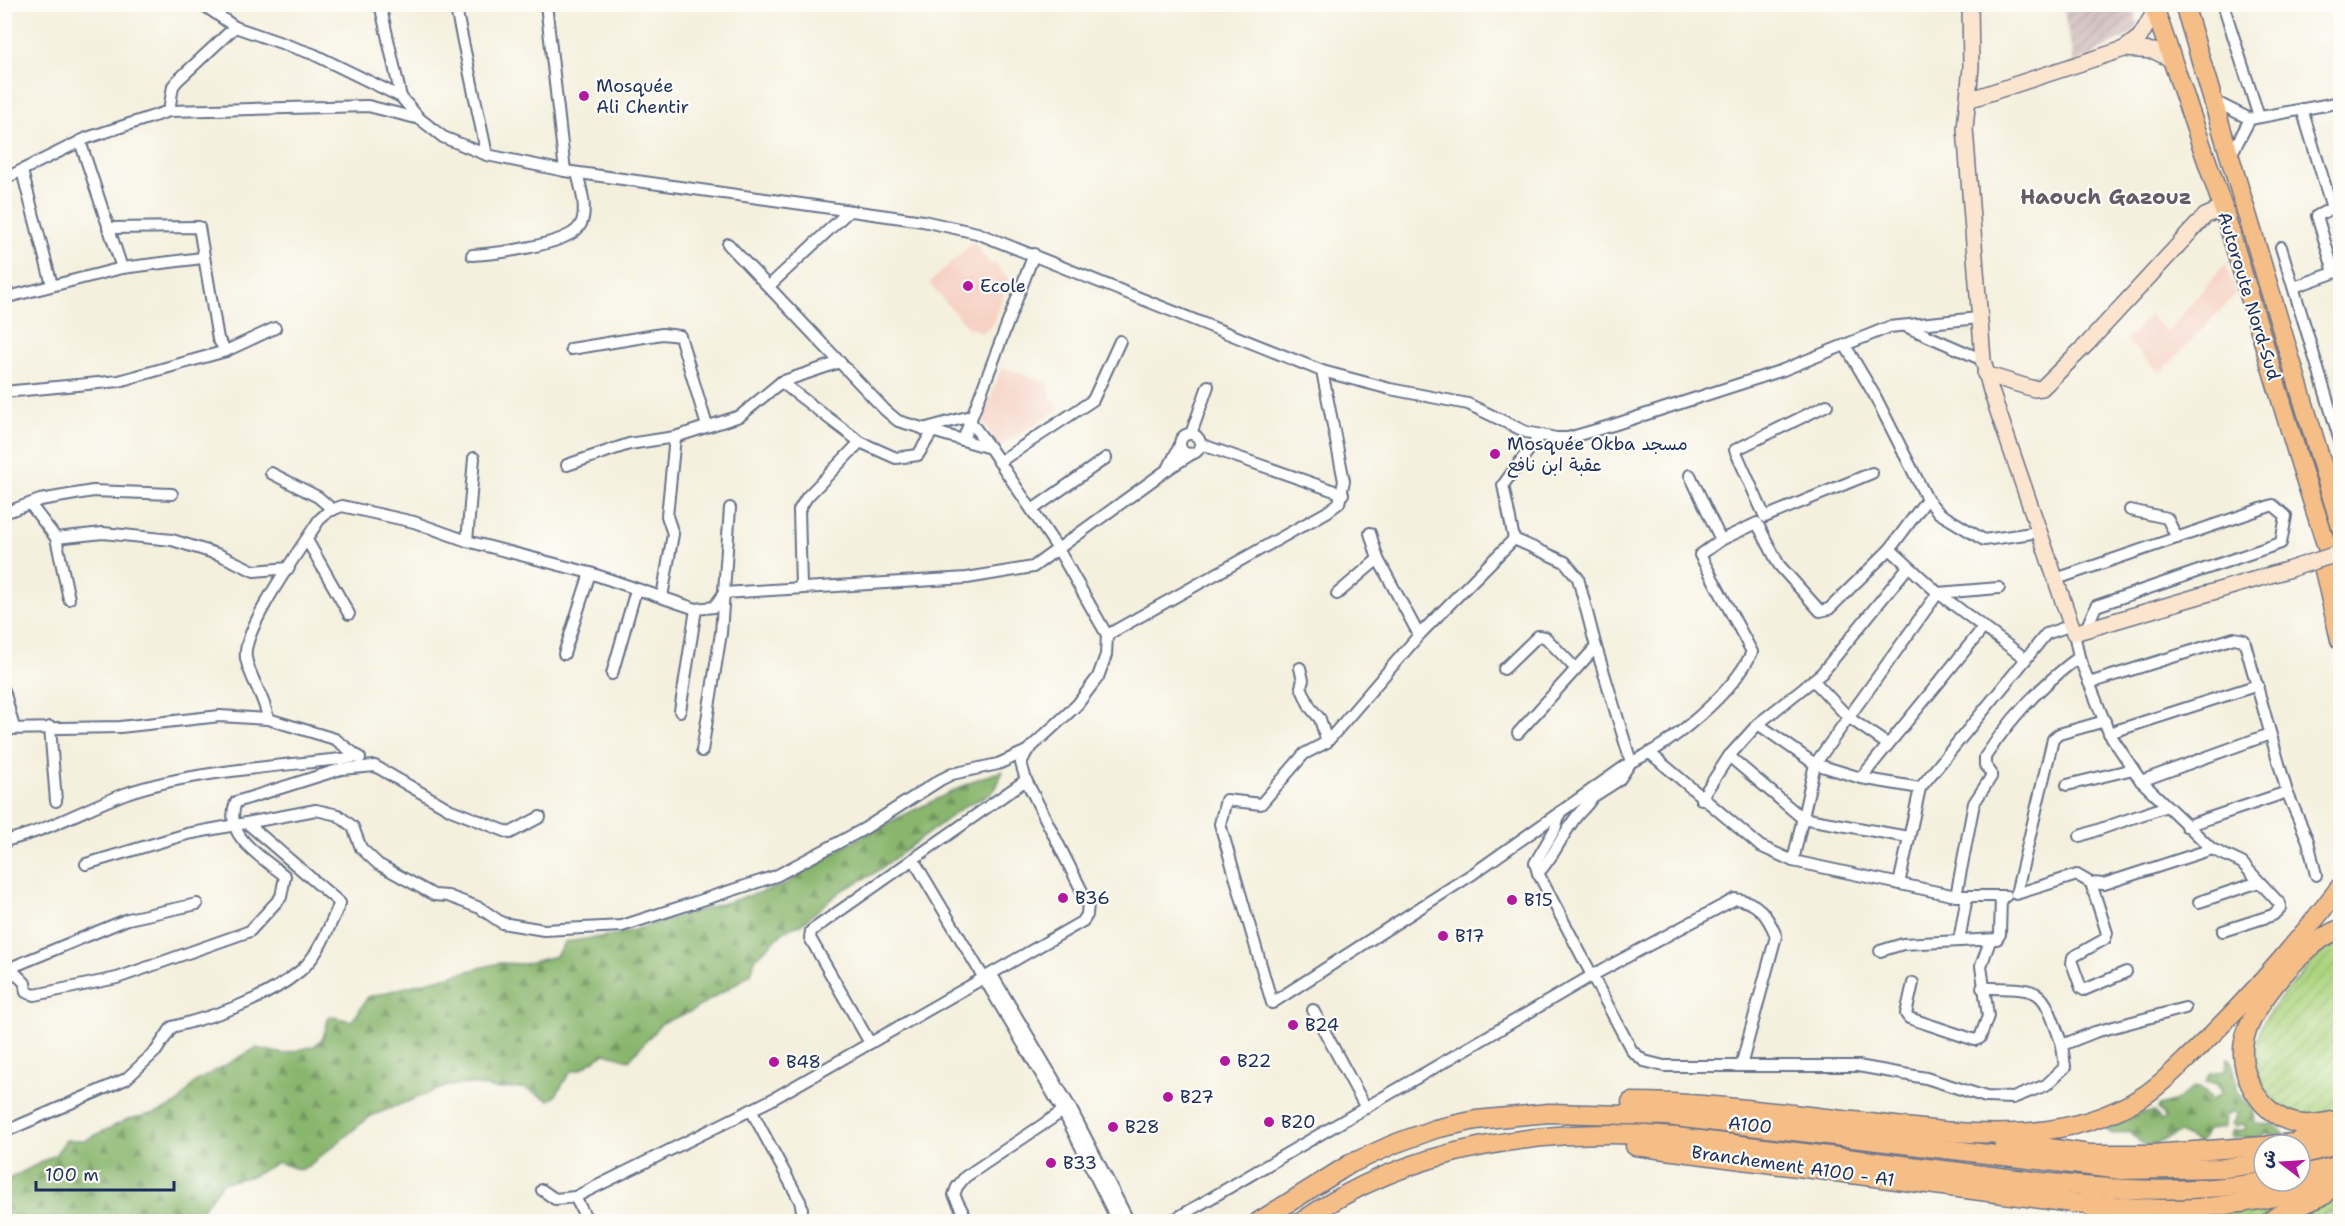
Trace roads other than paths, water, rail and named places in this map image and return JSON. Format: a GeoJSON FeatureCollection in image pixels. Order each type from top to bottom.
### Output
{"type":"FeatureCollection","features":[{"type":"Feature","properties":{"kind":"highway","name":"Autoroute Nord-Sud"},"geometry":{"type":"LineString","coordinates":[[2184,4],[2340,524]]}},
{"type":"Feature","properties":{"kind":"highway","name":"Autoroute Nord-Sud"},"geometry":{"type":"LineString","coordinates":[[2154,8],[2223,208],[2340,588]]}},
{"type":"Feature","properties":{"kind":"highway"},"geometry":{"type":"LineString","coordinates":[[2300,463],[2340,640]]}},
{"type":"Feature","properties":{"kind":"highway"},"geometry":{"type":"LineString","coordinates":[[1958,1133],[2024,1133],[2089,1122],[2146,1095],[2220,1027],[2279,962],[2340,887]]}},
{"type":"Feature","properties":{"kind":"highway"},"geometry":{"type":"LineString","coordinates":[[2340,929],[2317,941],[2266,998],[2249,1026],[2242,1054],[2249,1082],[2265,1106],[2302,1124],[2323,1124],[2340,1119]]}},
{"type":"Feature","properties":{"kind":"highway"},"geometry":{"type":"LineString","coordinates":[[1476,1120],[1553,1106],[1634,1102],[1787,1113],[1958,1133],[2089,1154],[2151,1154],[2252,1147]]}},
{"type":"Feature","properties":{"kind":"highway","name":"A100"},"geometry":{"type":"LineString","coordinates":[[1258,1221],[1350,1164],[1435,1129],[1476,1120],[1549,1113],[1666,1116],[2122,1170],[2191,1170],[2252,1164]]}},
{"type":"Feature","properties":{"kind":"highway"},"geometry":{"type":"LineString","coordinates":[[2312,1136],[2340,1126]]}},
{"type":"Feature","properties":{"kind":"highway","name":"A100"},"geometry":{"type":"LineString","coordinates":[[1301,1221],[1357,1188],[1421,1162],[1514,1140],[1622,1132],[1788,1150],[2055,1184],[2144,1191],[2218,1188],[2252,1183]]}},
{"type":"Feature","properties":{"kind":"highway","name":"Branchement A100 - A1"},"geometry":{"type":"LineString","coordinates":[[1514,1140],[1617,1144],[1673,1150],[2072,1203]]}},
{"type":"Feature","properties":{"kind":"highway"},"geometry":{"type":"LineString","coordinates":[[2312,1151],[2340,1143]]}},
{"type":"Feature","properties":{"kind":"highway"},"geometry":{"type":"LineString","coordinates":[[2312,1172],[2340,1165]]}},
{"type":"Feature","properties":{"kind":"highway"},"geometry":{"type":"LineString","coordinates":[[2072,1203],[2172,1209],[2207,1207],[2278,1197],[2340,1181]]}},
{"type":"Feature","properties":{"kind":"highway"},"geometry":{"type":"LineString","coordinates":[[2271,1221],[2278,1215],[2340,1188]]}},
{"type":"Feature","properties":{"kind":"highway"},"geometry":{"type":"LineString","coordinates":[[2072,1203],[2122,1221]]}},
{"type":"Feature","properties":{"kind":"street"},"geometry":{"type":"LineString","coordinates":[[202,4],[235,27],[313,54],[401,98],[420,119],[443,137],[487,155],[577,173],[923,221],[977,233],[1322,371],[1390,389],[1468,404],[1539,436],[1568,438],[1613,425],[1783,370],[1884,328],[1979,318]]}},
{"type":"Feature","properties":{"kind":"street"},"geometry":{"type":"LineString","coordinates":[[380,4],[401,98]]}},
{"type":"Feature","properties":{"kind":"street"},"geometry":{"type":"LineString","coordinates":[[455,4],[487,155]]}},
{"type":"Feature","properties":{"kind":"street"},"geometry":{"type":"LineString","coordinates":[[546,4],[565,171]]}},
{"type":"Feature","properties":{"kind":"street"},"geometry":{"type":"LineString","coordinates":[[1970,4],[1965,138],[1984,367],[2039,532],[2077,629],[2079,657],[2109,733],[2141,781],[2212,849],[2242,863],[2280,908],[2273,915],[2223,931]]}},
{"type":"Feature","properties":{"kind":"street"},"geometry":{"type":"LineString","coordinates":[[2223,4],[2255,118],[2231,155]]}},
{"type":"Feature","properties":{"kind":"street"},"geometry":{"type":"LineString","coordinates":[[1968,100],[2124,48],[2147,29],[2154,8]]}},
{"type":"Feature","properties":{"kind":"street"},"geometry":{"type":"LineString","coordinates":[[169,111],[173,86],[235,27]]}},
{"type":"Feature","properties":{"kind":"street"},"geometry":{"type":"LineString","coordinates":[[2124,48],[2154,51],[2172,60]]}},
{"type":"Feature","properties":{"kind":"street"},"geometry":{"type":"LineString","coordinates":[[2214,101],[2255,118],[2336,103],[2340,106]]}},
{"type":"Feature","properties":{"kind":"street"},"geometry":{"type":"LineString","coordinates":[[4,180],[80,141],[169,111],[368,106],[420,119]]}},
{"type":"Feature","properties":{"kind":"street"},"geometry":{"type":"LineString","coordinates":[[2294,287],[2337,271],[2317,216],[2332,208],[2302,109]]}},
{"type":"Feature","properties":{"kind":"street"},"geometry":{"type":"LineString","coordinates":[[80,141],[122,268]]}},
{"type":"Feature","properties":{"kind":"street"},"geometry":{"type":"LineString","coordinates":[[22,171],[52,285]]}},
{"type":"Feature","properties":{"kind":"street"},"geometry":{"type":"LineString","coordinates":[[472,255],[549,242],[572,234],[583,219],[581,186],[577,173]]}},
{"type":"Feature","properties":{"kind":"street"},"geometry":{"type":"LineString","coordinates":[[1902,325],[1984,367],[2034,389],[2042,388],[2087,344],[2205,216],[2223,208]]}},
{"type":"Feature","properties":{"kind":"street"},"geometry":{"type":"LineString","coordinates":[[769,286],[848,212]]}},
{"type":"Feature","properties":{"kind":"street"},"geometry":{"type":"LineString","coordinates":[[108,228],[199,227],[202,258],[218,339],[226,351]]}},
{"type":"Feature","properties":{"kind":"street"},"geometry":{"type":"LineString","coordinates":[[728,244],[885,410],[898,420],[990,448]]}},
{"type":"Feature","properties":{"kind":"street"},"geometry":{"type":"LineString","coordinates":[[2281,247],[2340,441]]}},
{"type":"Feature","properties":{"kind":"street"},"geometry":{"type":"LineString","coordinates":[[963,440],[1034,254]]}},
{"type":"Feature","properties":{"kind":"street"},"geometry":{"type":"LineString","coordinates":[[4,298],[122,268],[202,258]]}},
{"type":"Feature","properties":{"kind":"street"},"geometry":{"type":"LineString","coordinates":[[4,393],[118,381],[226,351],[275,328]]}},
{"type":"Feature","properties":{"kind":"street"},"geometry":{"type":"LineString","coordinates":[[571,349],[662,334],[680,336],[707,426]]}},
{"type":"Feature","properties":{"kind":"street"},"geometry":{"type":"LineString","coordinates":[[999,462],[1093,400],[1120,342]]}},
{"type":"Feature","properties":{"kind":"street"},"geometry":{"type":"LineString","coordinates":[[1845,345],[1875,396],[1928,499],[1939,513],[1984,540],[2039,532]]}},
{"type":"Feature","properties":{"kind":"street"},"geometry":{"type":"LineString","coordinates":[[567,465],[629,444],[675,436],[740,416],[781,382],[840,362]]}},
{"type":"Feature","properties":{"kind":"street"},"geometry":{"type":"LineString","coordinates":[[1107,635],[1327,512],[1339,503],[1343,494],[1344,481],[1322,371]]}},
{"type":"Feature","properties":{"kind":"street"},"geometry":{"type":"LineString","coordinates":[[87,864],[188,834],[316,810],[338,815],[353,827],[361,848],[378,864],[434,895],[448,896],[480,908],[502,923],[544,930],[622,927],[776,876],[864,829],[952,774],[998,764],[1027,751],[1077,705],[1098,677],[1106,655],[1107,635],[1058,549],[1032,510],[971,419],[960,417],[928,430],[918,455],[896,458],[860,442],[781,382]]}},
{"type":"Feature","properties":{"kind":"street"},"geometry":{"type":"LineString","coordinates":[[1168,469],[1183,437],[1191,434],[1208,386]]}},
{"type":"Feature","properties":{"kind":"street"},"geometry":{"type":"LineString","coordinates":[[1827,405],[1735,450],[1779,565],[1820,611],[1829,609],[1890,549],[1928,499]]}},
{"type":"Feature","properties":{"kind":"street"},"geometry":{"type":"LineString","coordinates":[[268,718],[263,694],[247,663],[246,648],[250,632],[319,520],[342,506],[414,522],[467,541],[590,573],[696,609],[714,607],[724,593],[801,586],[967,578],[1033,567],[1197,449],[1199,439],[1191,434]]}},
{"type":"Feature","properties":{"kind":"street"},"geometry":{"type":"LineString","coordinates":[[662,597],[673,534],[667,516],[675,436]]}},
{"type":"Feature","properties":{"kind":"street"},"geometry":{"type":"LineString","coordinates":[[1515,539],[1503,485],[1539,436]]}},
{"type":"Feature","properties":{"kind":"street"},"geometry":{"type":"LineString","coordinates":[[801,586],[799,510],[807,497],[860,442]]}},
{"type":"Feature","properties":{"kind":"street"},"geometry":{"type":"LineString","coordinates":[[1180,445],[1185,452],[1197,449],[1343,494]]}},
{"type":"Feature","properties":{"kind":"street"},"geometry":{"type":"LineString","coordinates":[[467,541],[474,458]]}},
{"type":"Feature","properties":{"kind":"street"},"geometry":{"type":"LineString","coordinates":[[1032,510],[1106,458]]}},
{"type":"Feature","properties":{"kind":"street"},"geometry":{"type":"LineString","coordinates":[[271,473],[318,497],[333,510]]}},
{"type":"Feature","properties":{"kind":"street"},"geometry":{"type":"LineString","coordinates":[[1515,539],[1419,635],[1327,742],[1304,754],[1261,804],[1226,801],[1220,824],[1272,1003],[1474,873],[1560,812],[1595,791],[1631,762],[1651,754],[1724,694],[1752,652],[1700,555],[1721,540],[1761,520],[1872,473]]}},
{"type":"Feature","properties":{"kind":"street"},"geometry":{"type":"LineString","coordinates":[[1690,475],[1721,540]]}},
{"type":"Feature","properties":{"kind":"street"},"geometry":{"type":"LineString","coordinates":[[4,513],[30,504],[93,491],[172,494]]}},
{"type":"Feature","properties":{"kind":"street"},"geometry":{"type":"LineString","coordinates":[[30,504],[56,538],[69,599]]}},
{"type":"Feature","properties":{"kind":"street"},"geometry":{"type":"LineString","coordinates":[[2056,579],[2273,505],[2286,516],[2281,543],[2096,606],[2077,629]]}},
{"type":"Feature","properties":{"kind":"street"},"geometry":{"type":"LineString","coordinates":[[702,752],[724,593],[730,508]]}},
{"type":"Feature","properties":{"kind":"street"},"geometry":{"type":"LineString","coordinates":[[2130,510],[2167,518],[2177,538]]}},
{"type":"Feature","properties":{"kind":"street"},"geometry":{"type":"LineString","coordinates":[[56,538],[102,533],[172,540],[220,555],[254,571],[289,568]]}},
{"type":"Feature","properties":{"kind":"street"},"geometry":{"type":"LineString","coordinates":[[1370,533],[1378,559],[1419,635]]}},
{"type":"Feature","properties":{"kind":"street"},"geometry":{"type":"LineString","coordinates":[[1515,539],[1565,562],[1578,578],[1596,647],[1631,762]]}},
{"type":"Feature","properties":{"kind":"street"},"geometry":{"type":"LineString","coordinates":[[307,540],[350,614]]}},
{"type":"Feature","properties":{"kind":"street"},"geometry":{"type":"LineString","coordinates":[[1890,549],[1938,593],[2026,659]]}},
{"type":"Feature","properties":{"kind":"street"},"geometry":{"type":"LineString","coordinates":[[1899,884],[1920,788],[2046,633],[2077,629],[2340,553]]}},
{"type":"Feature","properties":{"kind":"street"},"geometry":{"type":"LineString","coordinates":[[1337,594],[1378,559]]}},
{"type":"Feature","properties":{"kind":"street"},"geometry":{"type":"LineString","coordinates":[[1701,799],[1729,756],[1758,724],[1814,681],[1908,567]]}},
{"type":"Feature","properties":{"kind":"street"},"geometry":{"type":"LineString","coordinates":[[564,654],[590,573]]}},
{"type":"Feature","properties":{"kind":"street"},"geometry":{"type":"LineString","coordinates":[[1793,861],[1815,764],[1938,593],[1999,588]]}},
{"type":"Feature","properties":{"kind":"street"},"geometry":{"type":"LineString","coordinates":[[612,675],[636,590]]}},
{"type":"Feature","properties":{"kind":"street"},"geometry":{"type":"LineString","coordinates":[[680,711],[696,609]]}},
{"type":"Feature","properties":{"kind":"street"},"geometry":{"type":"LineString","coordinates":[[1861,778],[1984,627]]}},
{"type":"Feature","properties":{"kind":"street"},"geometry":{"type":"LineString","coordinates":[[1504,669],[1538,636],[1542,636],[1576,669]]}},
{"type":"Feature","properties":{"kind":"street"},"geometry":{"type":"LineString","coordinates":[[2090,683],[2240,638],[2244,639],[2287,792],[2308,842],[2316,875]]}},
{"type":"Feature","properties":{"kind":"street"},"geometry":{"type":"LineString","coordinates":[[1518,733],[1596,647]]}},
{"type":"Feature","properties":{"kind":"street"},"geometry":{"type":"LineString","coordinates":[[1959,941],[1961,896],[1974,803],[1991,777],[1985,765],[1985,757],[2024,705],[2051,677],[2079,657]]}},
{"type":"Feature","properties":{"kind":"street"},"geometry":{"type":"LineString","coordinates":[[1300,668],[1303,680],[1301,687],[1310,707],[1320,719],[1327,742]]}},
{"type":"Feature","properties":{"kind":"street"},"geometry":{"type":"LineString","coordinates":[[1814,681],[1848,717],[1887,744]]}},
{"type":"Feature","properties":{"kind":"street"},"geometry":{"type":"LineString","coordinates":[[2109,733],[2258,685]]}},
{"type":"Feature","properties":{"kind":"street"},"geometry":{"type":"LineString","coordinates":[[5,692],[9,728],[120,727],[220,716],[268,718],[335,739],[357,757],[451,810],[492,828],[510,833],[540,817]]}},
{"type":"Feature","properties":{"kind":"street"},"geometry":{"type":"LineString","coordinates":[[2016,894],[2053,739],[2059,734],[2105,721]]}},
{"type":"Feature","properties":{"kind":"street"},"geometry":{"type":"LineString","coordinates":[[1758,724],[1815,764],[1861,778],[1920,788]]}},
{"type":"Feature","properties":{"kind":"street"},"geometry":{"type":"LineString","coordinates":[[50,727],[56,801]]}},
{"type":"Feature","properties":{"kind":"street"},"geometry":{"type":"LineString","coordinates":[[2141,781],[2270,734]]}},
{"type":"Feature","properties":{"kind":"street"},"geometry":{"type":"LineString","coordinates":[[542,1190],[555,1199],[575,1197],[751,1110],[1083,921],[1087,915],[1088,903],[1026,780],[1021,763],[1027,751]]}},
{"type":"Feature","properties":{"kind":"street"},"geometry":{"type":"LineString","coordinates":[[1651,754],[1701,799],[1760,846],[1793,861],[1961,896],[2001,897],[2077,875],[2091,883],[2104,884],[2212,849]]}},
{"type":"Feature","properties":{"kind":"street"},"geometry":{"type":"LineString","coordinates":[[1729,756],[1802,818],[1908,837]]}},
{"type":"Feature","properties":{"kind":"street"},"geometry":{"type":"LineString","coordinates":[[4,841],[25,837],[128,793],[174,782],[357,757]]}},
{"type":"Feature","properties":{"kind":"street"},"geometry":{"type":"LineString","coordinates":[[197,904],[128,919],[8,969],[25,983],[26,992],[35,995],[117,978],[250,931],[281,897],[285,876],[245,845],[235,825],[233,809],[236,802],[341,769],[375,766]]}},
{"type":"Feature","properties":{"kind":"street"},"geometry":{"type":"LineString","coordinates":[[2067,785],[2133,769]]}},
{"type":"Feature","properties":{"kind":"street"},"geometry":{"type":"LineString","coordinates":[[870,1043],[810,938],[811,931],[1026,780]]}},
{"type":"Feature","properties":{"kind":"street"},"geometry":{"type":"LineString","coordinates":[[1538,873],[1551,860],[1575,818],[1595,791]]}},
{"type":"Feature","properties":{"kind":"street"},"geometry":{"type":"LineString","coordinates":[[2186,826],[2287,792]]}},
{"type":"Feature","properties":{"kind":"street"},"geometry":{"type":"LineString","coordinates":[[2080,836],[2167,806]]}},
{"type":"Feature","properties":{"kind":"street"},"geometry":{"type":"LineString","coordinates":[[1560,812],[1555,829],[1535,863],[1538,873],[1632,1051],[1644,1061],[1664,1066],[1858,1066],[1926,1078],[1986,1097],[2013,1098],[2046,1085],[2065,1067],[2062,1045],[2045,999],[2037,992],[1982,988]]}},
{"type":"Feature","properties":{"kind":"street"},"geometry":{"type":"LineString","coordinates":[[4,1132],[126,1079],[156,1051],[172,1027],[208,1018],[263,994],[300,970],[322,943],[340,903],[248,823]]}},
{"type":"Feature","properties":{"kind":"street"},"geometry":{"type":"LineString","coordinates":[[913,859],[988,977],[1129,1221]]}},
{"type":"Feature","properties":{"kind":"street"},"geometry":{"type":"LineString","coordinates":[[2199,902],[2259,882]]}},
{"type":"Feature","properties":{"kind":"street"},"geometry":{"type":"LineString","coordinates":[[2091,883],[2107,933],[2105,939],[2073,957],[2072,963],[2081,988],[2084,990],[2126,972]]}},
{"type":"Feature","properties":{"kind":"street"},"geometry":{"type":"LineString","coordinates":[[1880,951],[1903,944],[1997,939],[2000,934],[2001,897]]}},
{"type":"Feature","properties":{"kind":"street"},"geometry":{"type":"LineString","coordinates":[[1170,1221],[1591,976],[1730,900],[1741,900],[1754,904],[1769,919],[1776,936],[1741,1066]]}},
{"type":"Feature","properties":{"kind":"street"},"geometry":{"type":"LineString","coordinates":[[1913,983],[1906,1014],[1909,1018],[1975,1040],[1980,1038],[1988,1016],[1982,988],[1981,966],[1990,941]]}},
{"type":"Feature","properties":{"kind":"street"},"geometry":{"type":"LineString","coordinates":[[2062,1045],[2096,1032],[2185,1008]]}},
{"type":"Feature","properties":{"kind":"street"},"geometry":{"type":"LineString","coordinates":[[1313,1010],[1366,1108]]}},
{"type":"Feature","properties":{"kind":"street"},"geometry":{"type":"LineString","coordinates":[[968,1221],[954,1195],[965,1176],[1066,1109]]}},
{"type":"Feature","properties":{"kind":"street"},"geometry":{"type":"LineString","coordinates":[[1066,1109],[1118,1221]]}},
{"type":"Feature","properties":{"kind":"street"},"geometry":{"type":"LineString","coordinates":[[751,1110],[800,1201],[802,1209],[800,1221]]}},
{"type":"Feature","properties":{"kind":"street"},"geometry":{"type":"LineString","coordinates":[[575,1197],[585,1216],[591,1221]]}},
{"type":"Feature","properties":{"kind":"place","name":"Mosquée Ali Chentir"},"geometry":{"type":"Point","coordinates":[584,96]}},
{"type":"Feature","properties":{"kind":"place","name":"Ecole"},"geometry":{"type":"Point","coordinates":[968,286]}},
{"type":"Feature","properties":{"kind":"place","name":"Mosquée Okba مسجد عقبة ابن نافع"},"geometry":{"type":"Point","coordinates":[1495,454]}},
{"type":"Feature","properties":{"kind":"place","name":"B36"},"geometry":{"type":"Point","coordinates":[1063,898]}},
{"type":"Feature","properties":{"kind":"place","name":"B15"},"geometry":{"type":"Point","coordinates":[1512,900]}},
{"type":"Feature","properties":{"kind":"place","name":"B17"},"geometry":{"type":"Point","coordinates":[1443,936]}},
{"type":"Feature","properties":{"kind":"place","name":"B24"},"geometry":{"type":"Point","coordinates":[1293,1025]}},
{"type":"Feature","properties":{"kind":"place","name":"B22"},"geometry":{"type":"Point","coordinates":[1225,1061]}},
{"type":"Feature","properties":{"kind":"place","name":"B48"},"geometry":{"type":"Point","coordinates":[774,1062]}},
{"type":"Feature","properties":{"kind":"place","name":"B27"},"geometry":{"type":"Point","coordinates":[1168,1097]}},
{"type":"Feature","properties":{"kind":"place","name":"B20"},"geometry":{"type":"Point","coordinates":[1269,1122]}},
{"type":"Feature","properties":{"kind":"place","name":"B28"},"geometry":{"type":"Point","coordinates":[1113,1127]}},
{"type":"Feature","properties":{"kind":"place","name":"B33"},"geometry":{"type":"Point","coordinates":[1051,1163]}},
{"type":"Feature","properties":{"kind":"district","name":"Haouch Gazouz"},"geometry":{"type":"Point","coordinates":[2106,197]}}]}
